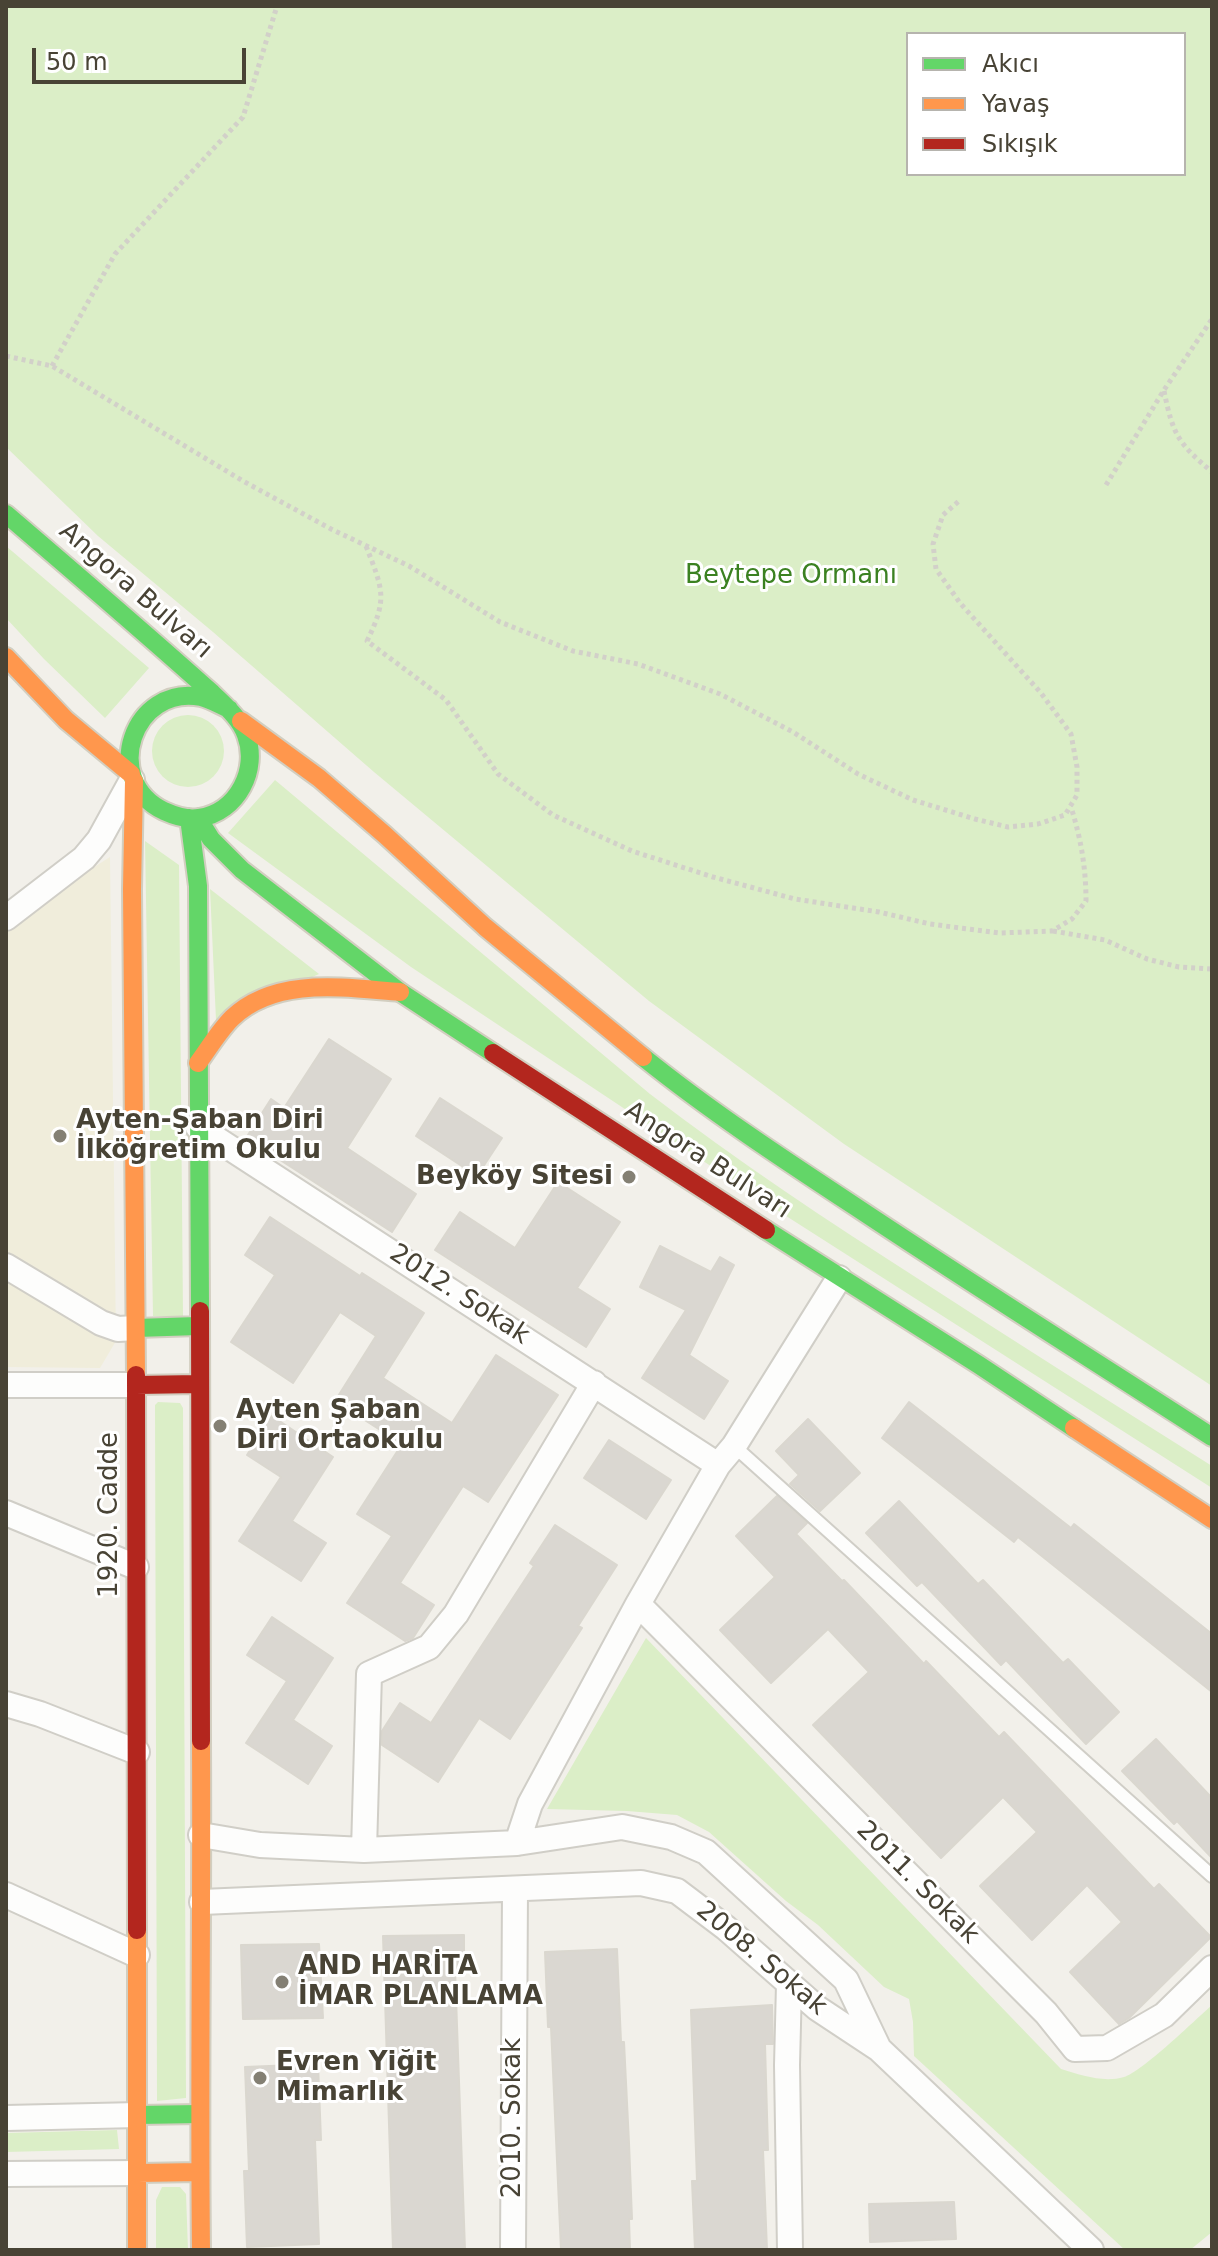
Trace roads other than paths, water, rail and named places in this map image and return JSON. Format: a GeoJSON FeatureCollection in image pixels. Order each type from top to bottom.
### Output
{"type":"FeatureCollection","features":[{"type":"Feature","properties":{"kind":"main road","name":"Angora Bulvarı"},"geometry":{"type":"LineString","coordinates":[[6,514],[151,638],[235,715]]}},
{"type":"Feature","properties":{"kind":"main road"},"geometry":{"type":"LineString","coordinates":[[6,657],[66,720],[132,777],[145,799],[168,814],[193,818],[213,814],[238,795],[247,781],[251,750],[247,734],[235,715]]}},
{"type":"Feature","properties":{"kind":"main road","name":"Angora Bulvarı"},"geometry":{"type":"LineString","coordinates":[[132,777],[131,738],[143,717],[172,697],[207,697],[319,778],[485,927],[684,1090],[898,1235],[1212,1437]]}},
{"type":"Feature","properties":{"kind":"main road","name":"1920. Cadde"},"geometry":{"type":"LineString","coordinates":[[132,777],[137,2250]]}},
{"type":"Feature","properties":{"kind":"main road","name":"Angora Bulvarı"},"geometry":{"type":"LineString","coordinates":[[193,818],[242,870],[400,992],[1212,1519]]}},
{"type":"Feature","properties":{"kind":"main road"},"geometry":{"type":"LineString","coordinates":[[193,818],[198,886],[201,2250]]}},
{"type":"Feature","properties":{"kind":"main road"},"geometry":{"type":"LineString","coordinates":[[198,1063],[236,1014],[275,993],[331,987],[400,992]]}},
{"type":"Feature","properties":{"kind":"main road"},"geometry":{"type":"LineString","coordinates":[[136,1328],[198,1326]]}},
{"type":"Feature","properties":{"kind":"main road"},"geometry":{"type":"LineString","coordinates":[[136,1385],[198,1384]]}},
{"type":"Feature","properties":{"kind":"main road"},"geometry":{"type":"LineString","coordinates":[[138,2115],[199,2114]]}},
{"type":"Feature","properties":{"kind":"main road"},"geometry":{"type":"LineString","coordinates":[[138,2173],[199,2172]]}},
{"type":"Feature","properties":{"kind":"street"},"geometry":{"type":"LineString","coordinates":[[6,918],[84,858],[109,824],[132,777]]}},
{"type":"Feature","properties":{"kind":"street","name":"2012. Sokak"},"geometry":{"type":"LineString","coordinates":[[198,1127],[718,1465]]}},
{"type":"Feature","properties":{"kind":"street"},"geometry":{"type":"LineString","coordinates":[[6,1266],[101,1323],[118,1329],[136,1328]]}},
{"type":"Feature","properties":{"kind":"street"},"geometry":{"type":"LineString","coordinates":[[517,1843],[530,1804],[638,1604],[718,1465],[734,1446],[839,1278]]}},
{"type":"Feature","properties":{"kind":"street"},"geometry":{"type":"LineString","coordinates":[[364,1850],[369,1674],[429,1647],[456,1614],[594,1383]]}},
{"type":"Feature","properties":{"kind":"street"},"geometry":{"type":"LineString","coordinates":[[6,1385],[136,1385]]}},
{"type":"Feature","properties":{"kind":"street"},"geometry":{"type":"LineString","coordinates":[[6,1513],[136,1567]]}},
{"type":"Feature","properties":{"kind":"street","name":"2011. Sokak"},"geometry":{"type":"LineString","coordinates":[[638,1604],[1046,2013],[1075,2049],[1107,2048],[1164,2015],[1212,1968]]}},
{"type":"Feature","properties":{"kind":"street"},"geometry":{"type":"LineString","coordinates":[[6,1704],[137,1752]]}},
{"type":"Feature","properties":{"kind":"street"},"geometry":{"type":"LineString","coordinates":[[201,1835],[260,1845],[364,1850],[517,1843],[622,1827],[671,1837],[706,1852],[846,1980],[879,2049]]}},
{"type":"Feature","properties":{"kind":"street","name":"2008. Sokak"},"geometry":{"type":"LineString","coordinates":[[202,1902],[641,1883],[677,1891],[726,1928],[817,2008],[879,2049],[1091,2250]]}},
{"type":"Feature","properties":{"kind":"street","name":"2010. Sokak"},"geometry":{"type":"LineString","coordinates":[[513,2250],[515,1890]]}},
{"type":"Feature","properties":{"kind":"street"},"geometry":{"type":"LineString","coordinates":[[6,1895],[137,1955]]}},
{"type":"Feature","properties":{"kind":"street"},"geometry":{"type":"LineString","coordinates":[[789,1984],[790,2250]]}},
{"type":"Feature","properties":{"kind":"street"},"geometry":{"type":"LineString","coordinates":[[6,2118],[138,2115]]}},
{"type":"Feature","properties":{"kind":"street"},"geometry":{"type":"LineString","coordinates":[[6,2174],[138,2173]]}},
{"type":"Feature","properties":{"kind":"lane"},"geometry":{"type":"LineString","coordinates":[[734,1446],[1212,1876]]}},
{"type":"Feature","properties":{"kind":"place","name":"Ayten-Şaban Diri İlköğretim Okulu"},"geometry":{"type":"Point","coordinates":[60,1136]}},
{"type":"Feature","properties":{"kind":"place","name":"Beyköy Sitesi"},"geometry":{"type":"Point","coordinates":[629,1177]}},
{"type":"Feature","properties":{"kind":"place","name":"Ayten Şaban Diri Ortaokulu"},"geometry":{"type":"Point","coordinates":[220,1426]}},
{"type":"Feature","properties":{"kind":"place","name":"AND HARİTA İMAR PLANLAMA"},"geometry":{"type":"Point","coordinates":[282,1982]}},
{"type":"Feature","properties":{"kind":"place","name":"Evren Yiğit Mimarlık"},"geometry":{"type":"Point","coordinates":[260,2078]}},
{"type":"Feature","properties":{"kind":"park label","name":"Beytepe Ormanı"},"geometry":{"type":"Point","coordinates":[791,576]}}]}
